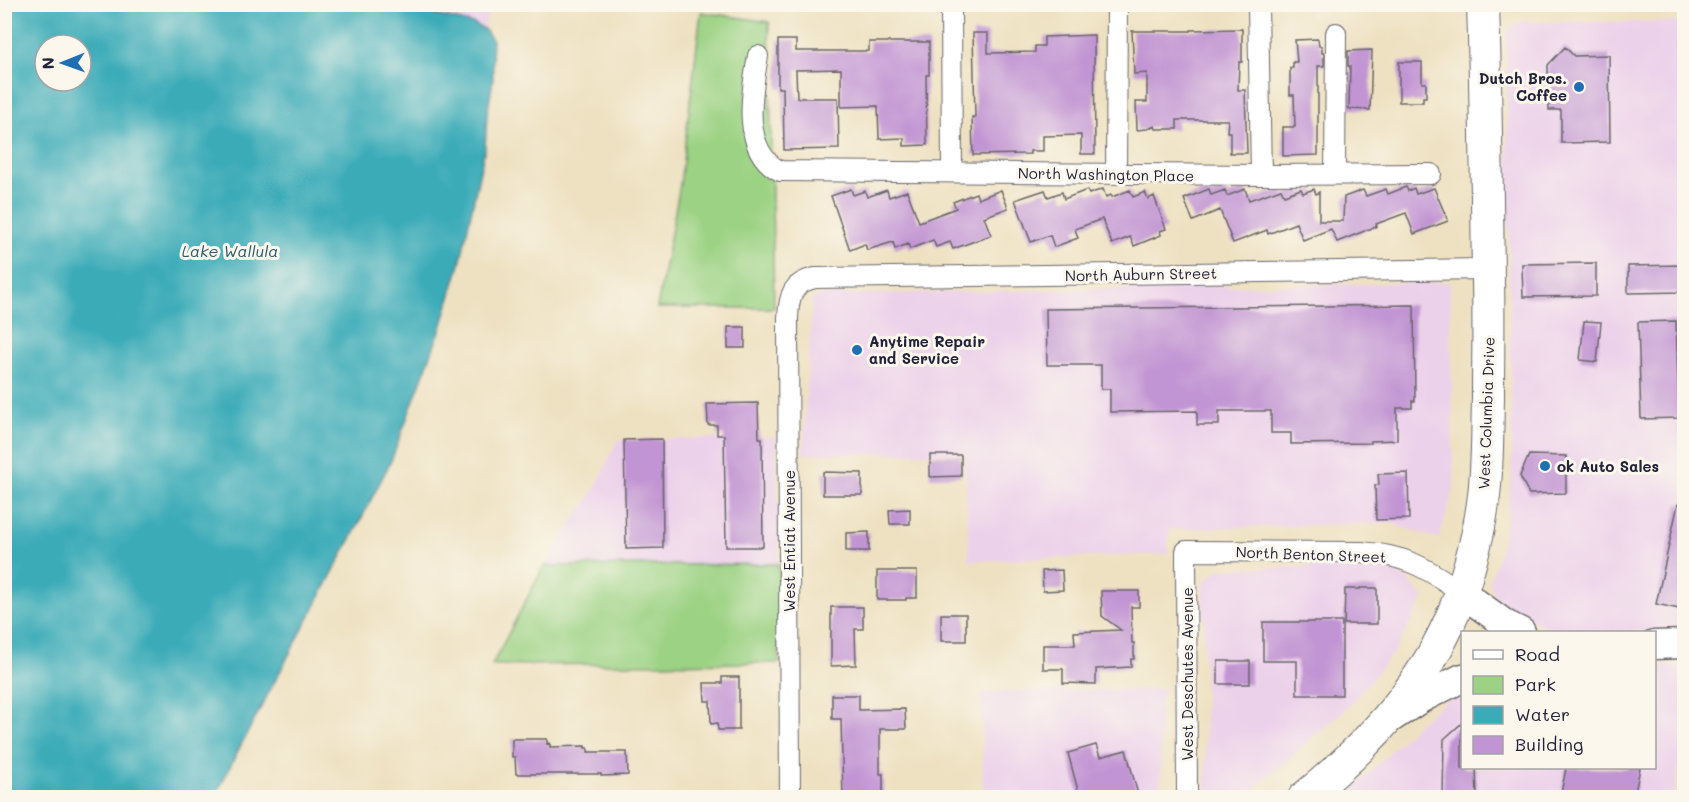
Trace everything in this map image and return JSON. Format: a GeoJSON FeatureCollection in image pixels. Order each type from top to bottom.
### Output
{"type":"FeatureCollection","features":[{"type":"Feature","properties":{"kind":"main road","name":"West Columbia Drive"},"geometry":{"type":"LineString","coordinates":[[1304,798],[1346,762],[1384,723],[1426,666],[1450,620],[1461,592],[1477,535],[1485,487],[1487,447],[1488,269],[1483,4]]}},
{"type":"Feature","properties":{"kind":"street"},"geometry":{"type":"LineString","coordinates":[[951,4],[952,172]]}},
{"type":"Feature","properties":{"kind":"street"},"geometry":{"type":"LineString","coordinates":[[1116,4],[1116,174]]}},
{"type":"Feature","properties":{"kind":"street"},"geometry":{"type":"LineString","coordinates":[[1258,4],[1261,175]]}},
{"type":"Feature","properties":{"kind":"street"},"geometry":{"type":"LineString","coordinates":[[1335,174],[1336,33]]}},
{"type":"Feature","properties":{"kind":"street","name":"North Washington Place"},"geometry":{"type":"LineString","coordinates":[[758,56],[754,82],[753,128],[757,146],[764,158],[780,171],[1431,174]]}},
{"type":"Feature","properties":{"kind":"street","name":"North Auburn Street"},"geometry":{"type":"LineString","coordinates":[[796,287],[803,281],[815,278],[1488,269]]}},
{"type":"Feature","properties":{"kind":"street","name":"West Entiat Avenue"},"geometry":{"type":"LineString","coordinates":[[790,798],[788,318],[789,301],[796,287]]}},
{"type":"Feature","properties":{"kind":"street","name":"North Benton Street"},"geometry":{"type":"LineString","coordinates":[[1186,551],[1383,554],[1436,573],[1517,631]]}},
{"type":"Feature","properties":{"kind":"street","name":"West Deschutes Avenue"},"geometry":{"type":"LineString","coordinates":[[1186,551],[1187,798]]}},
{"type":"Feature","properties":{"kind":"street"},"geometry":{"type":"LineString","coordinates":[[1656,645],[1684,644]]}},
{"type":"Feature","properties":{"kind":"street"},"geometry":{"type":"LineString","coordinates":[[1384,723],[1412,704],[1461,679]]}},
{"type":"Feature","properties":{"kind":"shaded area"},"geometry":{"type":"Polygon","coordinates":[[[407,5],[491,5],[484,29],[407,5]]]}},
{"type":"Feature","properties":{"kind":"shaded area"},"geometry":{"type":"Polygon","coordinates":[[[1521,22],[1684,22],[1684,630],[1567,631],[1549,628],[1513,612],[1497,600],[1489,583],[1499,554],[1507,518],[1512,473],[1506,38],[1510,28],[1521,22]]]}},
{"type":"Feature","properties":{"kind":"shaded area"},"geometry":{"type":"Polygon","coordinates":[[[1450,282],[1454,488],[1439,539],[1390,523],[1169,529],[1168,554],[969,561],[965,453],[803,454],[812,299],[823,295],[1450,282]]]}},
{"type":"Feature","properties":{"kind":"shaded area"},"geometry":{"type":"Polygon","coordinates":[[[776,437],[779,564],[544,566],[597,485],[617,440],[776,437]]]}},
{"type":"Feature","properties":{"kind":"shaded area"},"geometry":{"type":"Polygon","coordinates":[[[1382,565],[1406,578],[1424,597],[1395,651],[1349,706],[1244,797],[1206,797],[1203,583],[1219,569],[1382,565]]]}},
{"type":"Feature","properties":{"kind":"shaded area"},"geometry":{"type":"Polygon","coordinates":[[[1679,665],[1684,667],[1684,741],[1673,797],[1345,798],[1419,722],[1461,693],[1461,769],[1656,769],[1656,666],[1679,665]]]}},
{"type":"Feature","properties":{"kind":"shaded area"},"geometry":{"type":"Polygon","coordinates":[[[1165,689],[1160,705],[1161,797],[983,797],[982,692],[1165,689]]]}},
{"type":"Feature","properties":{"kind":"green space"},"geometry":{"type":"Polygon","coordinates":[[[701,12],[769,22],[774,308],[657,308],[680,185],[701,12]]]}},
{"type":"Feature","properties":{"kind":"green space"},"geometry":{"type":"Polygon","coordinates":[[[779,564],[779,663],[492,665],[544,566],[779,564]]]}},
{"type":"Feature","properties":{"kind":"water","name":"Lake Wallula"},"geometry":{"type":"Polygon","coordinates":[[[5,4],[407,5],[474,24],[484,29],[492,39],[493,80],[487,115],[485,148],[460,264],[441,328],[391,461],[215,797],[5,797],[5,4]]]}},
{"type":"Feature","properties":{"kind":"building"},"geometry":{"type":"Polygon","coordinates":[[[1242,29],[1242,62],[1239,62],[1238,90],[1245,90],[1247,153],[1230,153],[1228,120],[1177,120],[1177,129],[1156,129],[1155,126],[1137,130],[1136,102],[1147,102],[1147,73],[1134,74],[1132,31],[1242,29]]]}},
{"type":"Feature","properties":{"kind":"building"},"geometry":{"type":"Polygon","coordinates":[[[973,33],[988,33],[988,53],[1035,52],[1035,46],[1044,46],[1044,37],[1094,35],[1095,154],[1081,154],[1081,135],[1043,136],[1043,151],[1030,151],[1030,154],[973,155],[972,117],[975,117],[973,33]]]}},
{"type":"Feature","properties":{"kind":"building"},"geometry":{"type":"Polygon","coordinates":[[[1318,39],[1319,46],[1322,46],[1322,53],[1324,53],[1324,66],[1318,66],[1318,155],[1283,156],[1283,127],[1295,127],[1294,95],[1290,95],[1290,68],[1293,68],[1293,62],[1297,62],[1295,40],[1318,39]]]}},
{"type":"Feature","properties":{"kind":"building"},"geometry":{"type":"Polygon","coordinates":[[[778,40],[796,40],[796,51],[869,51],[869,42],[929,42],[929,75],[926,75],[927,145],[904,146],[904,138],[879,139],[878,106],[841,107],[841,69],[796,70],[797,98],[838,98],[839,149],[784,150],[783,88],[778,88],[778,40]]]}},
{"type":"Feature","properties":{"kind":"building","name":"Dutch Bros. Coffee"},"geometry":{"type":"Polygon","coordinates":[[[1565,47],[1574,56],[1609,55],[1610,142],[1561,143],[1561,110],[1549,110],[1548,65],[1565,47]]]}},
{"type":"Feature","properties":{"kind":"building"},"geometry":{"type":"Polygon","coordinates":[[[1372,50],[1370,110],[1349,109],[1348,51],[1372,50]]]}},
{"type":"Feature","properties":{"kind":"building"},"geometry":{"type":"Polygon","coordinates":[[[1399,62],[1422,62],[1422,83],[1426,83],[1426,97],[1423,97],[1423,102],[1399,102],[1399,62]]]}},
{"type":"Feature","properties":{"kind":"building"},"geometry":{"type":"Polygon","coordinates":[[[1406,187],[1408,191],[1414,188],[1416,194],[1434,188],[1448,221],[1414,234],[1406,213],[1337,242],[1331,229],[1303,240],[1296,223],[1268,234],[1267,230],[1233,243],[1220,210],[1193,221],[1184,199],[1209,189],[1211,195],[1225,190],[1227,196],[1245,189],[1249,200],[1281,189],[1284,195],[1301,189],[1303,193],[1314,189],[1316,194],[1319,192],[1319,221],[1343,221],[1344,197],[1363,190],[1366,196],[1386,189],[1388,194],[1406,187]]]}},
{"type":"Feature","properties":{"kind":"building"},"geometry":{"type":"Polygon","coordinates":[[[851,189],[853,195],[865,191],[867,197],[887,190],[889,197],[907,191],[919,222],[956,208],[953,202],[976,193],[978,199],[1001,190],[1008,208],[984,217],[991,235],[953,249],[950,242],[936,247],[933,240],[910,249],[908,244],[895,249],[893,242],[867,250],[865,244],[850,250],[831,196],[851,189]]]}},
{"type":"Feature","properties":{"kind":"building"},"geometry":{"type":"Polygon","coordinates":[[[1103,189],[1106,197],[1130,190],[1133,197],[1145,192],[1148,199],[1154,196],[1166,229],[1160,231],[1161,235],[1134,246],[1130,237],[1112,244],[1102,219],[1075,229],[1078,238],[1054,247],[1050,235],[1031,242],[1015,200],[1045,190],[1048,197],[1062,192],[1064,199],[1087,190],[1089,194],[1103,189]]]}},
{"type":"Feature","properties":{"kind":"building"},"geometry":{"type":"Polygon","coordinates":[[[1596,263],[1596,296],[1523,297],[1522,264],[1596,263]]]}},
{"type":"Feature","properties":{"kind":"building"},"geometry":{"type":"Polygon","coordinates":[[[1684,265],[1684,292],[1628,293],[1628,266],[1684,265]]]}},
{"type":"Feature","properties":{"kind":"building"},"geometry":{"type":"Polygon","coordinates":[[[1414,305],[1415,401],[1412,401],[1412,408],[1397,408],[1397,440],[1371,441],[1371,443],[1291,444],[1291,433],[1271,433],[1271,411],[1219,411],[1219,425],[1197,425],[1197,411],[1110,412],[1110,389],[1101,389],[1101,365],[1047,365],[1046,309],[1414,305]]]}},
{"type":"Feature","properties":{"kind":"building"},"geometry":{"type":"Polygon","coordinates":[[[1584,321],[1601,322],[1597,362],[1580,360],[1584,321]]]}},
{"type":"Feature","properties":{"kind":"building"},"geometry":{"type":"Polygon","coordinates":[[[1676,321],[1679,418],[1641,419],[1638,322],[1676,321]]]}},
{"type":"Feature","properties":{"kind":"building"},"geometry":{"type":"Polygon","coordinates":[[[728,327],[745,327],[745,348],[728,348],[728,327]]]}},
{"type":"Feature","properties":{"kind":"building"},"geometry":{"type":"Polygon","coordinates":[[[758,403],[759,438],[762,438],[763,547],[726,547],[724,435],[717,435],[717,425],[708,425],[707,404],[758,403]]]}},
{"type":"Feature","properties":{"kind":"building"},"geometry":{"type":"Polygon","coordinates":[[[662,439],[663,548],[626,549],[624,440],[662,439]]]}},
{"type":"Feature","properties":{"kind":"building"},"geometry":{"type":"Polygon","coordinates":[[[930,455],[961,455],[961,476],[930,477],[930,455]]]}},
{"type":"Feature","properties":{"kind":"building","name":"ok Auto Sales"},"geometry":{"type":"Polygon","coordinates":[[[1529,455],[1566,456],[1566,493],[1529,494],[1520,476],[1529,455]]]}},
{"type":"Feature","properties":{"kind":"building"},"geometry":{"type":"Polygon","coordinates":[[[823,472],[862,473],[862,495],[823,495],[823,472]]]}},
{"type":"Feature","properties":{"kind":"building"},"geometry":{"type":"Polygon","coordinates":[[[1408,473],[1409,519],[1376,520],[1375,485],[1379,485],[1378,474],[1408,473]]]}},
{"type":"Feature","properties":{"kind":"building"},"geometry":{"type":"Polygon","coordinates":[[[1678,504],[1684,504],[1684,610],[1656,604],[1678,504]]]}},
{"type":"Feature","properties":{"kind":"building"},"geometry":{"type":"Polygon","coordinates":[[[910,509],[910,524],[890,524],[889,510],[910,509]]]}},
{"type":"Feature","properties":{"kind":"building"},"geometry":{"type":"Polygon","coordinates":[[[869,532],[869,551],[846,551],[846,533],[869,532]]]}},
{"type":"Feature","properties":{"kind":"building"},"geometry":{"type":"Polygon","coordinates":[[[1062,570],[1063,590],[1043,591],[1042,571],[1062,570]]]}},
{"type":"Feature","properties":{"kind":"building"},"geometry":{"type":"Polygon","coordinates":[[[877,571],[917,571],[917,598],[877,600],[877,571]]]}},
{"type":"Feature","properties":{"kind":"building"},"geometry":{"type":"Polygon","coordinates":[[[1377,588],[1377,624],[1344,624],[1345,589],[1377,588]]]}},
{"type":"Feature","properties":{"kind":"building"},"geometry":{"type":"Polygon","coordinates":[[[1101,591],[1139,591],[1139,607],[1131,607],[1134,659],[1131,659],[1131,667],[1096,669],[1096,684],[1063,683],[1063,669],[1043,669],[1043,645],[1075,645],[1074,632],[1121,630],[1102,616],[1101,591]]]}},
{"type":"Feature","properties":{"kind":"building"},"geometry":{"type":"Polygon","coordinates":[[[831,607],[863,607],[863,629],[855,629],[856,665],[831,666],[831,607]]]}},
{"type":"Feature","properties":{"kind":"building"},"geometry":{"type":"Polygon","coordinates":[[[941,614],[966,614],[966,641],[941,641],[941,614]]]}},
{"type":"Feature","properties":{"kind":"building"},"geometry":{"type":"Polygon","coordinates":[[[1263,622],[1342,622],[1342,695],[1297,695],[1297,661],[1263,661],[1263,622]]]}},
{"type":"Feature","properties":{"kind":"building"},"geometry":{"type":"Polygon","coordinates":[[[1218,661],[1250,661],[1250,684],[1218,684],[1218,661]]]}},
{"type":"Feature","properties":{"kind":"building"},"geometry":{"type":"Polygon","coordinates":[[[722,677],[739,677],[739,730],[718,730],[717,723],[711,724],[710,701],[705,701],[704,683],[722,683],[722,677]]]}},
{"type":"Feature","properties":{"kind":"building"},"geometry":{"type":"Polygon","coordinates":[[[832,695],[859,695],[859,710],[905,709],[906,729],[880,729],[880,774],[883,774],[883,798],[843,798],[841,719],[832,719],[832,695]]]}},
{"type":"Feature","properties":{"kind":"building"},"geometry":{"type":"Polygon","coordinates":[[[1461,724],[1461,769],[1476,769],[1477,798],[1443,798],[1444,739],[1461,724]]]}},
{"type":"Feature","properties":{"kind":"building"},"geometry":{"type":"Polygon","coordinates":[[[512,739],[547,739],[550,747],[585,746],[588,752],[627,752],[628,775],[516,774],[515,757],[512,757],[512,739]]]}},
{"type":"Feature","properties":{"kind":"building"},"geometry":{"type":"Polygon","coordinates":[[[1096,745],[1100,757],[1126,750],[1139,798],[1080,798],[1068,753],[1096,745]]]}},
{"type":"Feature","properties":{"kind":"building"},"geometry":{"type":"Polygon","coordinates":[[[1566,769],[1640,769],[1634,798],[1560,798],[1566,769]]]}},
{"type":"Feature","properties":{"kind":"place","name":"Dutch Bros. Coffee"},"geometry":{"type":"Point","coordinates":[1579,87]}},
{"type":"Feature","properties":{"kind":"place","name":"Anytime Repair and Service"},"geometry":{"type":"Point","coordinates":[857,350]}},
{"type":"Feature","properties":{"kind":"place","name":"ok Auto Sales"},"geometry":{"type":"Point","coordinates":[1545,466]}}]}
